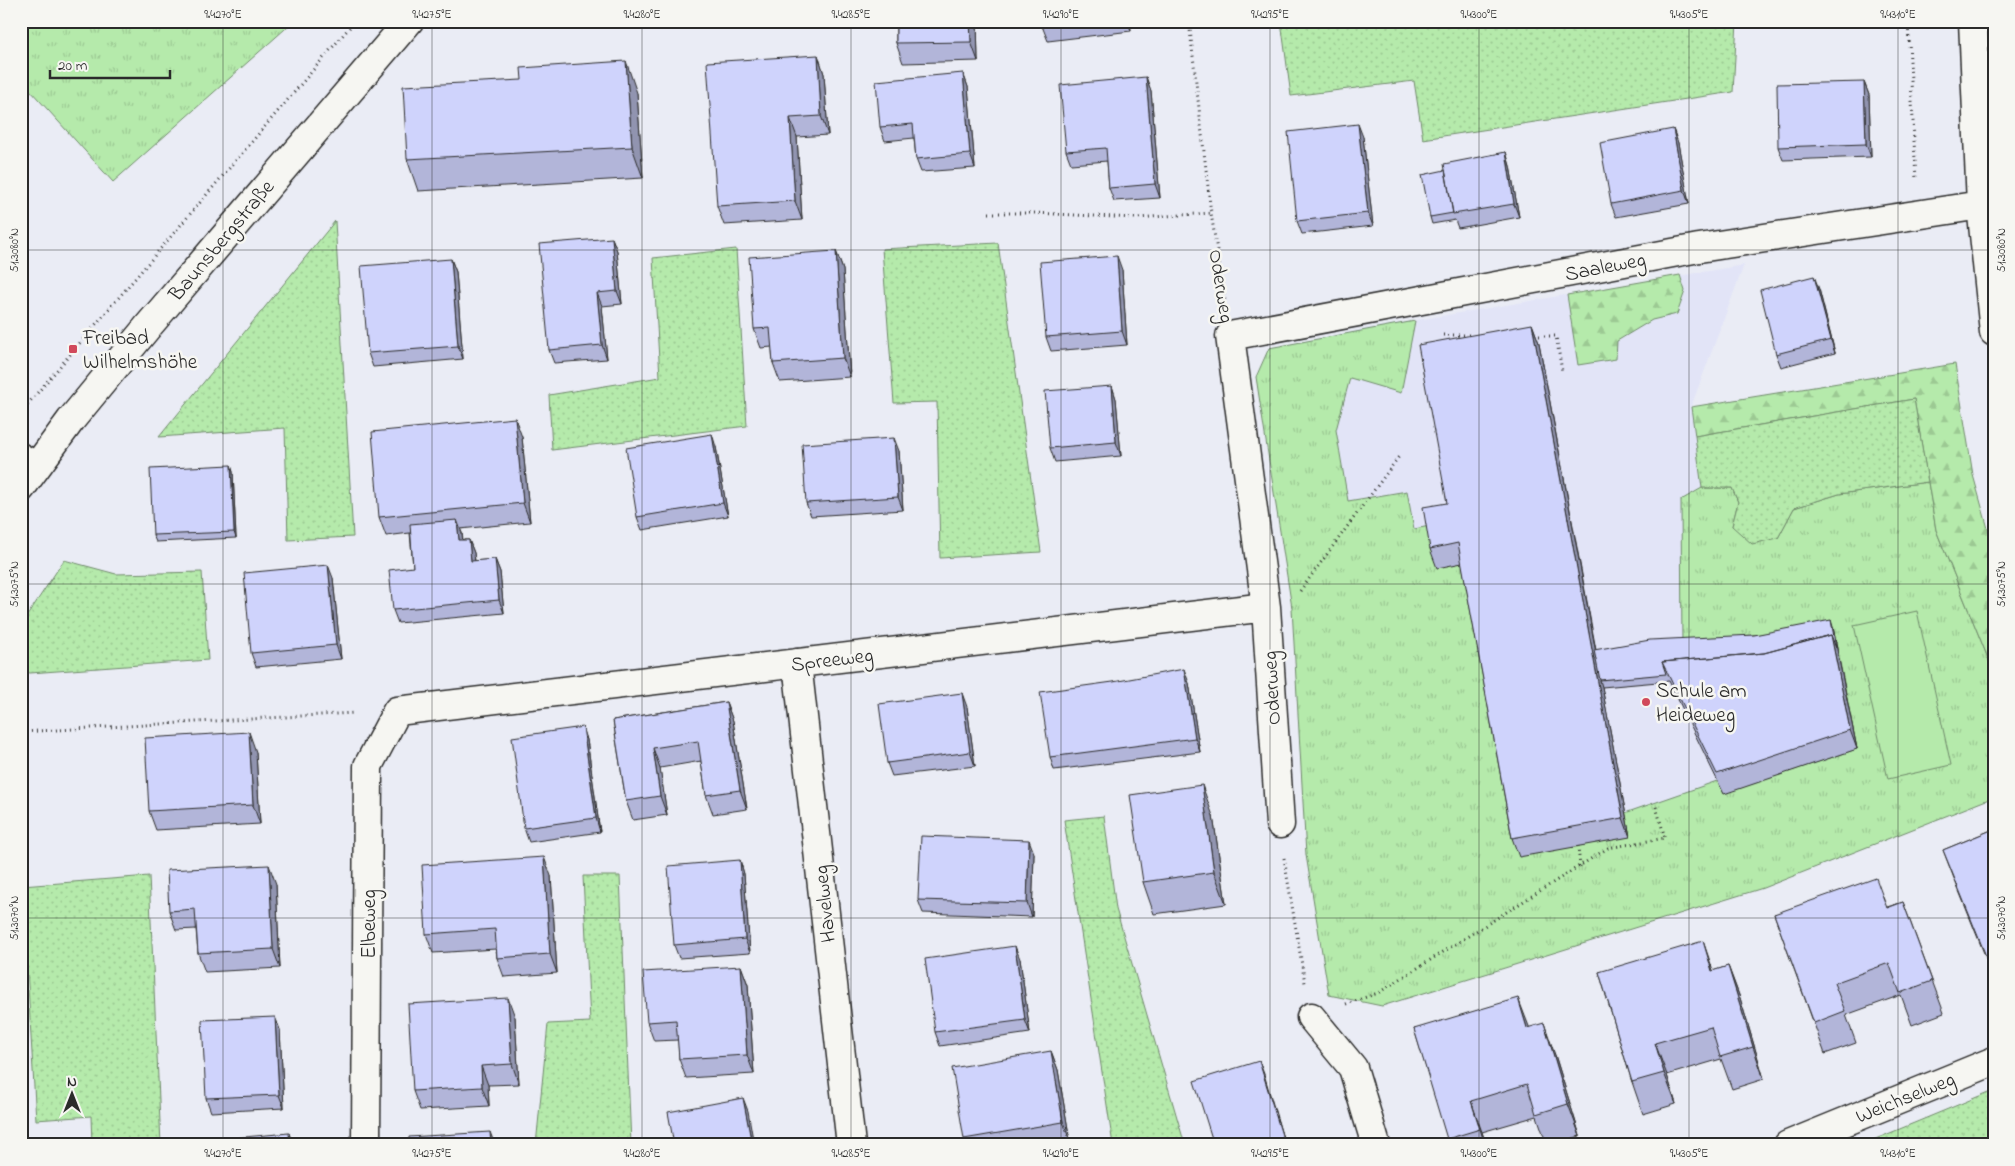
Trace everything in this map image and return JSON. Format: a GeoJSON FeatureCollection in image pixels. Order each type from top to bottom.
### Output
{"type":"FeatureCollection","features":[{"type":"Feature","properties":{"kind":"street","name":"Baunsbergstraße"},"geometry":{"type":"LineString","coordinates":[[21,488],[30,457],[157,316],[408,21]]}},
{"type":"Feature","properties":{"kind":"street"},"geometry":{"type":"LineString","coordinates":[[1973,21],[1981,205],[1994,332]]}},
{"type":"Feature","properties":{"kind":"street","name":"Saaleweg"},"geometry":{"type":"LineString","coordinates":[[1230,336],[1699,248],[1981,205]]}},
{"type":"Feature","properties":{"kind":"street","name":"Oderweg"},"geometry":{"type":"LineString","coordinates":[[1230,336],[1266,606],[1280,824]]}},
{"type":"Feature","properties":{"kind":"street","name":"Spreeweg"},"geometry":{"type":"LineString","coordinates":[[397,711],[1266,606]]}},
{"type":"Feature","properties":{"kind":"street","name":"Havelweg"},"geometry":{"type":"LineString","coordinates":[[797,663],[851,1145]]}},
{"type":"Feature","properties":{"kind":"street","name":"Elbeweg"},"geometry":{"type":"LineString","coordinates":[[366,1145],[368,766],[397,711]]}},
{"type":"Feature","properties":{"kind":"street"},"geometry":{"type":"LineString","coordinates":[[1311,1017],[1353,1068],[1376,1145]]}},
{"type":"Feature","properties":{"kind":"street","name":"Weichselweg"},"geometry":{"type":"LineString","coordinates":[[1788,1145],[1994,1061]]}},
{"type":"Feature","properties":{"kind":"path"},"geometry":{"type":"LineString","coordinates":[[21,412],[355,21]]}},
{"type":"Feature","properties":{"kind":"path","name":"Oderweg"},"geometry":{"type":"LineString","coordinates":[[1189,21],[1212,213],[1230,336]]}},
{"type":"Feature","properties":{"kind":"path"},"geometry":{"type":"LineString","coordinates":[[1908,21],[1918,215]]}},
{"type":"Feature","properties":{"kind":"path"},"geometry":{"type":"LineString","coordinates":[[989,213],[1034,213],[1136,218],[1212,213]]}},
{"type":"Feature","properties":{"kind":"path"},"geometry":{"type":"LineString","coordinates":[[1444,335],[1481,336]]}},
{"type":"Feature","properties":{"kind":"path"},"geometry":{"type":"LineString","coordinates":[[1528,336],[1556,336],[1562,371]]}},
{"type":"Feature","properties":{"kind":"path"},"geometry":{"type":"LineString","coordinates":[[1266,606],[1290,604],[1400,456]]}},
{"type":"Feature","properties":{"kind":"path"},"geometry":{"type":"LineString","coordinates":[[21,732],[397,711]]}},
{"type":"Feature","properties":{"kind":"path"},"geometry":{"type":"LineString","coordinates":[[1280,824],[1311,1017],[1378,993],[1608,848],[1666,838],[1655,803]]}},
{"type":"Feature","properties":{"kind":"path"},"geometry":{"type":"LineString","coordinates":[[1578,846],[1580,867]]}},
{"type":"Feature","properties":{"kind":"shaded area","name":"Schule am Heideweg"},"geometry":{"type":"Polygon","coordinates":[[[1744,265],[1691,407],[1955,364],[1973,475],[1994,550],[1994,797],[1763,888],[1382,1006],[1329,995],[1306,855],[1292,608],[1256,377],[1269,348],[1364,329],[1744,265]]]}},
{"type":"Feature","properties":{"kind":"green space"},"geometry":{"type":"Polygon","coordinates":[[[21,21],[294,21],[113,182],[21,80],[21,21]]]}},
{"type":"Feature","properties":{"kind":"green space"},"geometry":{"type":"Polygon","coordinates":[[[1281,21],[1737,21],[1733,92],[1423,139],[1414,81],[1291,96],[1281,21]]]}},
{"type":"Feature","properties":{"kind":"green space"},"geometry":{"type":"Polygon","coordinates":[[[335,221],[353,537],[288,540],[285,428],[159,437],[335,221]]]}},
{"type":"Feature","properties":{"kind":"green space"},"geometry":{"type":"Polygon","coordinates":[[[998,243],[1041,552],[940,558],[937,402],[894,403],[882,249],[998,243]]]}},
{"type":"Feature","properties":{"kind":"green space"},"geometry":{"type":"Polygon","coordinates":[[[736,249],[747,426],[552,450],[549,395],[660,377],[653,258],[736,249]]]}},
{"type":"Feature","properties":{"kind":"green space"},"geometry":{"type":"Polygon","coordinates":[[[1680,275],[1685,291],[1677,314],[1652,320],[1617,341],[1616,359],[1578,365],[1567,295],[1680,275]]]}},
{"type":"Feature","properties":{"kind":"green space"},"geometry":{"type":"Polygon","coordinates":[[[1415,321],[1401,393],[1350,378],[1336,430],[1348,501],[1407,491],[1414,529],[1430,526],[1465,562],[1625,813],[1717,781],[1724,793],[1857,749],[1833,627],[1682,646],[1681,500],[1702,488],[1732,488],[1738,502],[1732,526],[1778,538],[1794,508],[1839,494],[1928,482],[1936,530],[1994,673],[1994,797],[1763,888],[1382,1006],[1329,995],[1306,855],[1292,608],[1256,377],[1269,348],[1415,321]]]}},
{"type":"Feature","properties":{"kind":"green space"},"geometry":{"type":"Polygon","coordinates":[[[1955,364],[1973,475],[1994,550],[1994,673],[1936,530],[1914,399],[1695,436],[1691,407],[1955,364]]]}},
{"type":"Feature","properties":{"kind":"green space"},"geometry":{"type":"Polygon","coordinates":[[[1914,399],[1928,482],[1839,494],[1794,508],[1778,538],[1752,544],[1732,526],[1738,502],[1732,488],[1702,488],[1695,436],[1914,399]]]}},
{"type":"Feature","properties":{"kind":"green space"},"geometry":{"type":"Polygon","coordinates":[[[64,560],[116,574],[202,572],[208,660],[30,673],[21,671],[21,625],[64,560]]]}},
{"type":"Feature","properties":{"kind":"green space"},"geometry":{"type":"Polygon","coordinates":[[[1917,611],[1951,765],[1888,779],[1854,625],[1917,611]]]}},
{"type":"Feature","properties":{"kind":"green space"},"geometry":{"type":"Polygon","coordinates":[[[1104,816],[1116,909],[1185,1145],[1113,1145],[1064,820],[1104,816]]]}},
{"type":"Feature","properties":{"kind":"green space"},"geometry":{"type":"Polygon","coordinates":[[[149,876],[161,1145],[92,1145],[91,1116],[36,1120],[22,886],[149,876]]]}},
{"type":"Feature","properties":{"kind":"green space"},"geometry":{"type":"Polygon","coordinates":[[[583,876],[620,876],[631,1145],[536,1145],[548,1024],[590,1022],[583,876]]]}},
{"type":"Feature","properties":{"kind":"green space"},"geometry":{"type":"Polygon","coordinates":[[[1994,1090],[1994,1145],[1861,1145],[1994,1090]]]}},
{"type":"Feature","properties":{"kind":"building"},"geometry":{"type":"Polygon","coordinates":[[[896,21],[970,21],[971,42],[896,43],[896,21]]]}},
{"type":"Feature","properties":{"kind":"building"},"geometry":{"type":"Polygon","coordinates":[[[818,55],[821,116],[790,118],[795,201],[717,206],[707,62],[818,55]]]}},
{"type":"Feature","properties":{"kind":"building"},"geometry":{"type":"Polygon","coordinates":[[[626,61],[632,147],[407,159],[403,86],[522,80],[521,68],[626,61]]]}},
{"type":"Feature","properties":{"kind":"building"},"geometry":{"type":"Polygon","coordinates":[[[963,73],[970,154],[916,159],[913,124],[880,127],[876,81],[963,73]]]}},
{"type":"Feature","properties":{"kind":"building"},"geometry":{"type":"Polygon","coordinates":[[[1146,77],[1155,184],[1109,188],[1106,148],[1066,151],[1060,85],[1146,77]]]}},
{"type":"Feature","properties":{"kind":"building"},"geometry":{"type":"Polygon","coordinates":[[[1864,82],[1866,144],[1778,147],[1777,84],[1864,82]]]}},
{"type":"Feature","properties":{"kind":"building"},"geometry":{"type":"Polygon","coordinates":[[[1358,124],[1368,213],[1297,221],[1288,132],[1358,124]]]}},
{"type":"Feature","properties":{"kind":"building"},"geometry":{"type":"Polygon","coordinates":[[[1673,129],[1684,190],[1611,204],[1600,143],[1673,129]]]}},
{"type":"Feature","properties":{"kind":"building"},"geometry":{"type":"Polygon","coordinates":[[[1506,152],[1514,204],[1453,214],[1444,164],[1506,152]]]}},
{"type":"Feature","properties":{"kind":"building"},"geometry":{"type":"Polygon","coordinates":[[[1445,170],[1453,213],[1430,217],[1422,175],[1445,170]]]}},
{"type":"Feature","properties":{"kind":"building"},"geometry":{"type":"Polygon","coordinates":[[[612,238],[617,291],[597,293],[602,345],[549,350],[539,244],[612,238]]]}},
{"type":"Feature","properties":{"kind":"building"},"geometry":{"type":"Polygon","coordinates":[[[836,251],[843,358],[773,363],[770,328],[754,329],[749,257],[836,251]]]}},
{"type":"Feature","properties":{"kind":"building"},"geometry":{"type":"Polygon","coordinates":[[[1117,256],[1122,331],[1046,337],[1040,262],[1117,256]]]}},
{"type":"Feature","properties":{"kind":"building"},"geometry":{"type":"Polygon","coordinates":[[[451,259],[458,346],[368,353],[361,266],[451,259]]]}},
{"type":"Feature","properties":{"kind":"building"},"geometry":{"type":"Polygon","coordinates":[[[1814,276],[1831,340],[1776,354],[1760,290],[1814,276]]]}},
{"type":"Feature","properties":{"kind":"building"},"geometry":{"type":"Polygon","coordinates":[[[1532,324],[1623,818],[1512,838],[1458,543],[1430,549],[1423,507],[1447,503],[1418,345],[1532,324]]]}},
{"type":"Feature","properties":{"kind":"building"},"geometry":{"type":"Polygon","coordinates":[[[1112,386],[1116,442],[1050,448],[1045,391],[1112,386]]]}},
{"type":"Feature","properties":{"kind":"building"},"geometry":{"type":"Polygon","coordinates":[[[515,418],[523,503],[379,517],[372,432],[515,418]]]}},
{"type":"Feature","properties":{"kind":"building"},"geometry":{"type":"Polygon","coordinates":[[[712,434],[723,503],[637,517],[626,448],[712,434]]]}},
{"type":"Feature","properties":{"kind":"building"},"geometry":{"type":"Polygon","coordinates":[[[894,438],[898,497],[806,503],[802,444],[894,438]]]}},
{"type":"Feature","properties":{"kind":"building"},"geometry":{"type":"Polygon","coordinates":[[[231,465],[234,532],[153,535],[150,469],[231,465]]]}},
{"type":"Feature","properties":{"kind":"building"},"geometry":{"type":"Polygon","coordinates":[[[457,520],[459,540],[469,540],[471,561],[495,559],[499,600],[393,610],[389,570],[413,567],[410,524],[457,520]]]}},
{"type":"Feature","properties":{"kind":"building"},"geometry":{"type":"Polygon","coordinates":[[[328,565],[336,645],[251,653],[244,573],[328,565]]]}},
{"type":"Feature","properties":{"kind":"building"},"geometry":{"type":"Polygon","coordinates":[[[1831,620],[1836,648],[1831,635],[1764,653],[1662,662],[1666,674],[1600,680],[1594,650],[1650,640],[1754,635],[1831,620]]]}},
{"type":"Feature","properties":{"kind":"building"},"geometry":{"type":"Polygon","coordinates":[[[1831,635],[1850,730],[1717,774],[1662,662],[1764,653],[1831,635]]]}},
{"type":"Feature","properties":{"kind":"building"},"geometry":{"type":"Polygon","coordinates":[[[1184,669],[1195,738],[1050,757],[1040,692],[1113,682],[1184,669]]]}},
{"type":"Feature","properties":{"kind":"building"},"geometry":{"type":"Polygon","coordinates":[[[962,693],[970,752],[887,763],[879,704],[962,693]]]}},
{"type":"Feature","properties":{"kind":"building"},"geometry":{"type":"Polygon","coordinates":[[[726,702],[740,790],[706,795],[698,741],[653,748],[660,796],[626,801],[613,720],[726,702]]]}},
{"type":"Feature","properties":{"kind":"building"},"geometry":{"type":"Polygon","coordinates":[[[583,727],[596,818],[524,828],[512,737],[583,727]]]}},
{"type":"Feature","properties":{"kind":"building"},"geometry":{"type":"Polygon","coordinates":[[[249,732],[253,805],[149,811],[145,738],[249,732]]]}},
{"type":"Feature","properties":{"kind":"building"},"geometry":{"type":"Polygon","coordinates":[[[1202,785],[1214,872],[1143,882],[1130,795],[1202,785]]]}},
{"type":"Feature","properties":{"kind":"building"},"geometry":{"type":"Polygon","coordinates":[[[1994,829],[1994,953],[1986,956],[1943,850],[1994,829]]]}},
{"type":"Feature","properties":{"kind":"building"},"geometry":{"type":"Polygon","coordinates":[[[921,836],[1029,840],[1027,903],[918,900],[921,836]]]}},
{"type":"Feature","properties":{"kind":"building"},"geometry":{"type":"Polygon","coordinates":[[[544,857],[550,954],[497,958],[495,929],[426,934],[422,865],[544,857]]]}},
{"type":"Feature","properties":{"kind":"building"},"geometry":{"type":"Polygon","coordinates":[[[740,860],[745,939],[674,945],[668,866],[740,860]]]}},
{"type":"Feature","properties":{"kind":"building"},"geometry":{"type":"Polygon","coordinates":[[[269,865],[273,949],[198,953],[195,909],[169,911],[167,870],[269,865]]]}},
{"type":"Feature","properties":{"kind":"building"},"geometry":{"type":"Polygon","coordinates":[[[1876,878],[1887,908],[1903,902],[1932,981],[1900,993],[1889,963],[1834,983],[1845,1011],[1814,1023],[1774,914],[1876,878]]]}},
{"type":"Feature","properties":{"kind":"building"},"geometry":{"type":"Polygon","coordinates":[[[1703,941],[1712,971],[1728,966],[1753,1047],[1720,1057],[1711,1027],[1655,1043],[1664,1073],[1632,1082],[1599,972],[1703,941]]]}},
{"type":"Feature","properties":{"kind":"building"},"geometry":{"type":"Polygon","coordinates":[[[1015,946],[1025,1020],[935,1032],[925,959],[1015,946]]]}},
{"type":"Feature","properties":{"kind":"building"},"geometry":{"type":"Polygon","coordinates":[[[741,966],[747,1055],[679,1059],[676,1020],[647,1022],[643,972],[741,966]]]}},
{"type":"Feature","properties":{"kind":"building"},"geometry":{"type":"Polygon","coordinates":[[[508,998],[512,1064],[481,1066],[482,1087],[413,1091],[408,1004],[508,998]]]}},
{"type":"Feature","properties":{"kind":"building"},"geometry":{"type":"Polygon","coordinates":[[[1518,998],[1527,1028],[1544,1023],[1568,1104],[1536,1114],[1527,1084],[1471,1101],[1480,1129],[1447,1139],[1414,1029],[1518,998]]]}},
{"type":"Feature","properties":{"kind":"building"},"geometry":{"type":"Polygon","coordinates":[[[275,1017],[279,1095],[206,1098],[202,1020],[275,1017]]]}},
{"type":"Feature","properties":{"kind":"building"},"geometry":{"type":"Polygon","coordinates":[[[1051,1051],[1063,1122],[964,1139],[952,1068],[1051,1051]]]}},
{"type":"Feature","properties":{"kind":"building"},"geometry":{"type":"Polygon","coordinates":[[[1259,1061],[1285,1145],[1282,1142],[1272,1145],[1214,1145],[1194,1081],[1259,1061]]]}},
{"type":"Feature","properties":{"kind":"building"},"geometry":{"type":"Polygon","coordinates":[[[743,1098],[752,1145],[674,1145],[668,1112],[743,1098]]]}},
{"type":"Feature","properties":{"kind":"building"},"geometry":{"type":"Polygon","coordinates":[[[490,1132],[491,1145],[409,1145],[409,1137],[490,1132]]]}},
{"type":"Feature","properties":{"kind":"building"},"geometry":{"type":"Polygon","coordinates":[[[289,1133],[290,1145],[177,1145],[177,1143],[289,1133]]]}},
{"type":"Feature","properties":{"kind":"building"},"geometry":{"type":"Polygon","coordinates":[[[1282,1142],[1283,1145],[1272,1145],[1282,1142]]]}},
{"type":"Feature","properties":{"kind":"place","name":"Freibad Wilhelmshöhe"},"geometry":{"type":"Point","coordinates":[73,349]}},
{"type":"Feature","properties":{"kind":"place","name":"Schule am Heideweg"},"geometry":{"type":"Point","coordinates":[1646,702]}}]}
